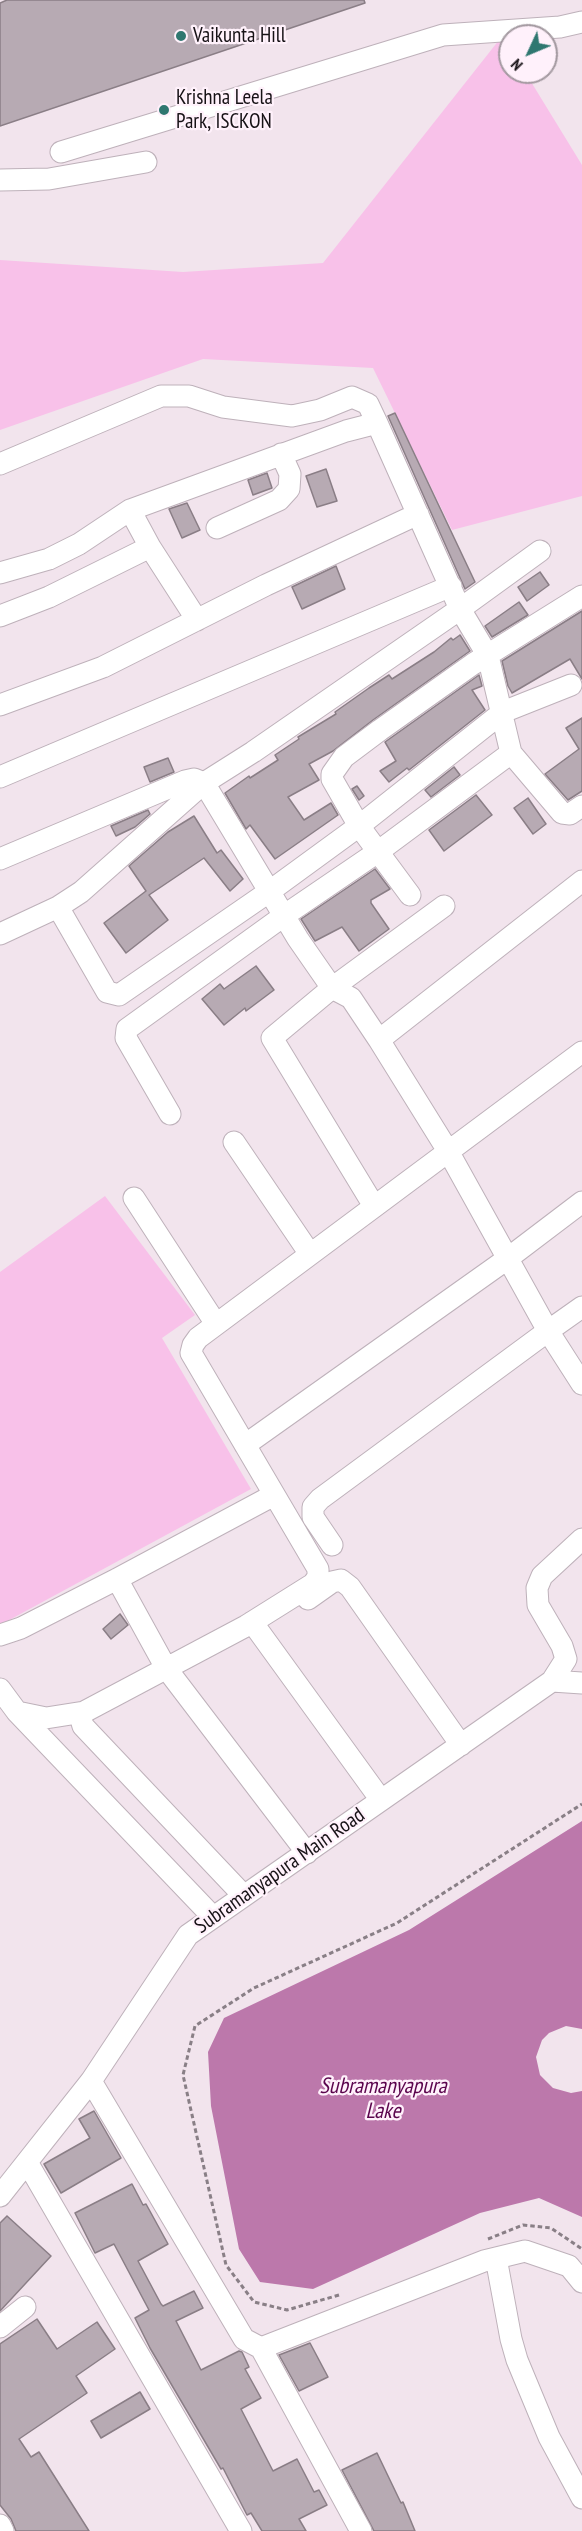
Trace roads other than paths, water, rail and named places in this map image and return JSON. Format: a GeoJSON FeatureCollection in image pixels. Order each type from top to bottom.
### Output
{"type":"FeatureCollection","features":[{"type":"Feature","properties":{"kind":"street"},"geometry":{"type":"LineString","coordinates":[[61,152],[443,35],[560,27],[582,22]]}},
{"type":"Feature","properties":{"kind":"street"},"geometry":{"type":"LineString","coordinates":[[0,180],[49,179],[146,162]]}},
{"type":"Feature","properties":{"kind":"street"},"geometry":{"type":"LineString","coordinates":[[0,464],[161,396],[189,396],[223,407],[292,416],[320,410],[352,397],[368,404],[460,609],[488,656],[511,753],[562,813],[570,814],[582,806]]}},
{"type":"Feature","properties":{"kind":"street"},"geometry":{"type":"LineString","coordinates":[[0,573],[49,559],[79,544],[130,510],[346,431],[377,423]]}},
{"type":"Feature","properties":{"kind":"street"},"geometry":{"type":"LineString","coordinates":[[216,528],[279,500],[289,489],[290,474],[282,454]]}},
{"type":"Feature","properties":{"kind":"street"},"geometry":{"type":"LineString","coordinates":[[130,510],[150,547],[197,620]]}},
{"type":"Feature","properties":{"kind":"street"},"geometry":{"type":"LineString","coordinates":[[0,705],[103,667],[418,514]]}},
{"type":"Feature","properties":{"kind":"street"},"geometry":{"type":"LineString","coordinates":[[0,616],[49,597],[150,547]]}},
{"type":"Feature","properties":{"kind":"street"},"geometry":{"type":"LineString","coordinates":[[0,934],[58,907],[81,892],[204,783],[253,752],[540,551]]}},
{"type":"Feature","properties":{"kind":"street"},"geometry":{"type":"LineString","coordinates":[[0,777],[451,586]]}},
{"type":"Feature","properties":{"kind":"street"},"geometry":{"type":"LineString","coordinates":[[410,895],[359,826],[332,779],[332,774],[344,757],[473,664],[582,596]]}},
{"type":"Feature","properties":{"kind":"street"},"geometry":{"type":"LineString","coordinates":[[58,907],[107,992],[118,995],[270,891],[359,826],[503,712],[571,685]]}},
{"type":"Feature","properties":{"kind":"street"},"geometry":{"type":"LineString","coordinates":[[127,1029],[285,915],[379,851],[511,753]]}},
{"type":"Feature","properties":{"kind":"street"},"geometry":{"type":"LineString","coordinates":[[0,859],[185,781],[194,779],[204,783],[298,939],[332,988],[351,998],[379,1040],[448,1151],[548,1331],[582,1384]]}},
{"type":"Feature","properties":{"kind":"street"},"geometry":{"type":"LineString","coordinates":[[379,1040],[582,881]]}},
{"type":"Feature","properties":{"kind":"street"},"geometry":{"type":"LineString","coordinates":[[374,1206],[272,1038],[332,988],[444,906]]}},
{"type":"Feature","properties":{"kind":"street"},"geometry":{"type":"LineString","coordinates":[[112,995],[127,1029],[126,1038],[170,1114]]}},
{"type":"Feature","properties":{"kind":"street"},"geometry":{"type":"LineString","coordinates":[[256,1628],[313,1584],[318,1577],[318,1569],[191,1353],[193,1345],[216,1324],[582,1052]]}},
{"type":"Feature","properties":{"kind":"street"},"geometry":{"type":"LineString","coordinates":[[234,1142],[310,1254]]}},
{"type":"Feature","properties":{"kind":"street"},"geometry":{"type":"LineString","coordinates":[[134,1198],[216,1324]]}},
{"type":"Feature","properties":{"kind":"street"},"geometry":{"type":"LineString","coordinates":[[245,1444],[507,1259],[582,1202]]}},
{"type":"Feature","properties":{"kind":"street"},"geometry":{"type":"LineString","coordinates":[[332,1545],[313,1517],[313,1507],[320,1499],[582,1307]]}},
{"type":"Feature","properties":{"kind":"street"},"geometry":{"type":"LineString","coordinates":[[0,1635],[21,1628],[117,1579],[274,1495]]}},
{"type":"Feature","properties":{"kind":"street"},"geometry":{"type":"LineString","coordinates":[[582,1539],[542,1576],[537,1588],[538,1605],[562,1646],[566,1659],[552,1681],[582,1683]]}},
{"type":"Feature","properties":{"kind":"street"},"geometry":{"type":"LineString","coordinates":[[117,1579],[166,1668],[307,1853]]}},
{"type":"Feature","properties":{"kind":"street"},"geometry":{"type":"LineString","coordinates":[[16,1712],[46,1718],[84,1712],[166,1668],[256,1628],[332,1582],[341,1580],[350,1587],[461,1745]]}},
{"type":"Feature","properties":{"kind":"street"},"geometry":{"type":"LineString","coordinates":[[256,1628],[381,1800]]}},
{"type":"Feature","properties":{"kind":"street","name":"Subramanyapura Main Road"},"geometry":{"type":"LineString","coordinates":[[0,2196],[91,2081],[188,1935],[552,1681]]}},
{"type":"Feature","properties":{"kind":"street"},"geometry":{"type":"LineString","coordinates":[[0,1689],[16,1712],[213,1917]]}},
{"type":"Feature","properties":{"kind":"street"},"geometry":{"type":"LineString","coordinates":[[84,1712],[81,1719],[83,1726],[244,1896]]}},
{"type":"Feature","properties":{"kind":"street"},"geometry":{"type":"LineString","coordinates":[[91,2081],[244,2339],[261,2348],[361,2531]]}},
{"type":"Feature","properties":{"kind":"street"},"geometry":{"type":"LineString","coordinates":[[27,2162],[241,2531]]}},
{"type":"Feature","properties":{"kind":"street"},"geometry":{"type":"LineString","coordinates":[[261,2348],[496,2258],[525,2252],[568,2266],[582,2282]]}},
{"type":"Feature","properties":{"kind":"street"},"geometry":{"type":"LineString","coordinates":[[496,2258],[517,2360],[549,2437],[582,2498]]}},
{"type":"Feature","properties":{"kind":"street"},"geometry":{"type":"LineString","coordinates":[[0,2327],[25,2307]]}},
{"type":"Feature","properties":{"kind":"street"},"geometry":{"type":"LineString","coordinates":[[0,2525],[3,2531]]}},
{"type":"Feature","properties":{"kind":"water","name":"Subramanyapura Lake"},"geometry":{"type":"Polygon","coordinates":[[[582,1821],[582,2029],[566,2026],[549,2033],[542,2040],[536,2057],[540,2075],[553,2088],[571,2093],[582,2091],[582,2217],[539,2198],[480,2213],[313,2289],[260,2282],[239,2249],[211,2106],[208,2052],[224,2018],[409,1930],[582,1821]]]}},
{"type":"Feature","properties":{"kind":"place","name":"Vaikunta Hill"},"geometry":{"type":"Point","coordinates":[181,36]}},
{"type":"Feature","properties":{"kind":"place","name":"Krishna Leela Park, ISCKON"},"geometry":{"type":"Point","coordinates":[164,110]}}]}
